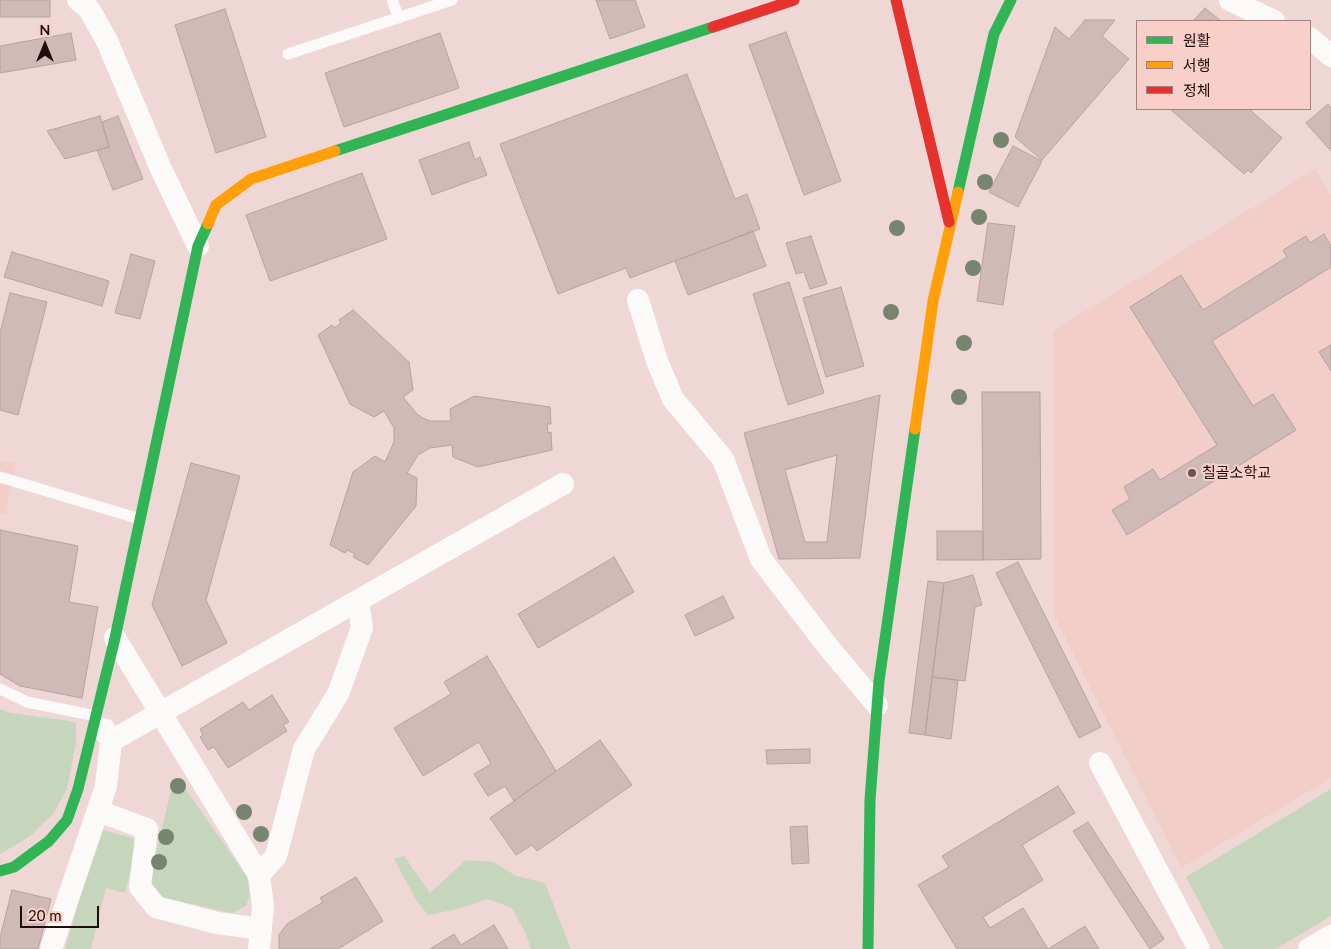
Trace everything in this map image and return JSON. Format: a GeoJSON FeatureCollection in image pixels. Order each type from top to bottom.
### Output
{"type":"FeatureCollection","features":[{"type":"Feature","properties":{"kind":"street"},"geometry":{"type":"LineString","coordinates":[[78,0],[89,8],[107,41],[161,169],[198,246]]}},
{"type":"Feature","properties":{"kind":"street"},"geometry":{"type":"LineString","coordinates":[[0,871],[14,867],[49,841],[67,820],[78,789],[115,638],[198,246],[216,205],[251,179],[777,2],[794,0]]}},
{"type":"Feature","properties":{"kind":"street"},"geometry":{"type":"LineString","coordinates":[[896,0],[950,228]]}},
{"type":"Feature","properties":{"kind":"street"},"geometry":{"type":"LineString","coordinates":[[868,949],[870,800],[877,705],[933,301],[994,34],[1011,0]]}},
{"type":"Feature","properties":{"kind":"street"},"geometry":{"type":"LineString","coordinates":[[1230,0],[1272,20]]}},
{"type":"Feature","properties":{"kind":"street"},"geometry":{"type":"LineString","coordinates":[[1311,39],[1331,56]]}},
{"type":"Feature","properties":{"kind":"street"},"geometry":{"type":"LineString","coordinates":[[638,300],[657,361],[673,399],[723,459],[761,559],[829,648],[877,705]]}},
{"type":"Feature","properties":{"kind":"street"},"geometry":{"type":"LineString","coordinates":[[111,741],[563,484]]}},
{"type":"Feature","properties":{"kind":"street"},"geometry":{"type":"LineString","coordinates":[[259,875],[276,856],[304,749],[338,694],[362,628],[358,601]]}},
{"type":"Feature","properties":{"kind":"street"},"geometry":{"type":"LineString","coordinates":[[98,811],[147,828],[140,887],[156,907],[216,923],[260,939],[263,906],[259,875],[115,638]]}},
{"type":"Feature","properties":{"kind":"street"},"geometry":{"type":"LineString","coordinates":[[51,949],[106,786],[111,741],[96,716]]}},
{"type":"Feature","properties":{"kind":"street"},"geometry":{"type":"LineString","coordinates":[[1100,763],[1199,949]]}},
{"type":"Feature","properties":{"kind":"street"},"geometry":{"type":"LineString","coordinates":[[1309,949],[1331,936]]}},
{"type":"Feature","properties":{"kind":"lane"},"geometry":{"type":"LineString","coordinates":[[392,0],[399,18]]}},
{"type":"Feature","properties":{"kind":"lane"},"geometry":{"type":"LineString","coordinates":[[288,54],[452,0]]}},
{"type":"Feature","properties":{"kind":"lane"},"geometry":{"type":"LineString","coordinates":[[0,477],[140,519]]}},
{"type":"Feature","properties":{"kind":"lane"},"geometry":{"type":"LineString","coordinates":[[0,689],[27,702],[96,716]]}},
{"type":"Feature","properties":{"kind":"shaded area","name":"칠골소학교"},"geometry":{"type":"Polygon","coordinates":[[[1315,169],[1331,195],[1331,778],[1181,868],[1054,615],[1053,331],[1315,169]]]}},
{"type":"Feature","properties":{"kind":"shaded area"},"geometry":{"type":"Polygon","coordinates":[[[0,460],[16,464],[5,514],[0,513],[0,460]]]}},
{"type":"Feature","properties":{"kind":"green space"},"geometry":{"type":"Polygon","coordinates":[[[0,709],[10,713],[70,721],[76,724],[76,743],[67,789],[53,814],[29,837],[0,854],[0,709]]]}},
{"type":"Feature","properties":{"kind":"green space"},"geometry":{"type":"Polygon","coordinates":[[[180,781],[247,877],[250,895],[246,906],[232,913],[164,898],[151,883],[152,868],[173,783],[180,781]]]}},
{"type":"Feature","properties":{"kind":"green space"},"geometry":{"type":"Polygon","coordinates":[[[1331,789],[1331,916],[1276,949],[1224,949],[1186,877],[1331,789]]]}},
{"type":"Feature","properties":{"kind":"green space"},"geometry":{"type":"Polygon","coordinates":[[[103,830],[133,838],[137,845],[125,893],[106,888],[91,949],[65,949],[83,887],[103,830]]]}},
{"type":"Feature","properties":{"kind":"green space"},"geometry":{"type":"Polygon","coordinates":[[[404,856],[430,893],[466,860],[494,862],[516,876],[545,883],[571,949],[531,949],[526,934],[512,908],[488,899],[458,909],[428,915],[417,901],[394,859],[404,856]]]}},
{"type":"Feature","properties":{"kind":"building"},"geometry":{"type":"Polygon","coordinates":[[[0,0],[50,0],[50,17],[0,17],[0,0]]]}},
{"type":"Feature","properties":{"kind":"building"},"geometry":{"type":"Polygon","coordinates":[[[596,0],[635,0],[645,27],[610,39],[596,0]]]}},
{"type":"Feature","properties":{"kind":"building"},"geometry":{"type":"Polygon","coordinates":[[[1205,8],[1220,20],[1194,20],[1205,8]]]}},
{"type":"Feature","properties":{"kind":"building"},"geometry":{"type":"Polygon","coordinates":[[[225,9],[266,137],[216,153],[175,25],[225,9]]]}},
{"type":"Feature","properties":{"kind":"building"},"geometry":{"type":"Polygon","coordinates":[[[1085,20],[1115,20],[1102,36],[1129,59],[1042,160],[1015,137],[1055,27],[1069,39],[1085,20]]]}},
{"type":"Feature","properties":{"kind":"building"},"geometry":{"type":"Polygon","coordinates":[[[786,32],[841,181],[804,195],[749,45],[786,32]]]}},
{"type":"Feature","properties":{"kind":"building"},"geometry":{"type":"Polygon","coordinates":[[[71,33],[76,60],[0,73],[0,46],[71,33]]]}},
{"type":"Feature","properties":{"kind":"building"},"geometry":{"type":"Polygon","coordinates":[[[440,33],[459,88],[344,127],[325,73],[440,33]]]}},
{"type":"Feature","properties":{"kind":"building"},"geometry":{"type":"Polygon","coordinates":[[[687,74],[735,199],[747,194],[760,229],[630,278],[626,268],[558,294],[500,144],[687,74]]]}},
{"type":"Feature","properties":{"kind":"building"},"geometry":{"type":"Polygon","coordinates":[[[1328,104],[1331,108],[1331,151],[1306,123],[1328,104]]]}},
{"type":"Feature","properties":{"kind":"building"},"geometry":{"type":"Polygon","coordinates":[[[1171,110],[1250,110],[1282,138],[1251,173],[1248,170],[1244,174],[1171,110]]]}},
{"type":"Feature","properties":{"kind":"building"},"geometry":{"type":"Polygon","coordinates":[[[100,116],[109,147],[65,159],[47,131],[100,116]]]}},
{"type":"Feature","properties":{"kind":"building"},"geometry":{"type":"Polygon","coordinates":[[[118,116],[143,179],[113,190],[97,150],[109,147],[102,122],[118,116]]]}},
{"type":"Feature","properties":{"kind":"building"},"geometry":{"type":"Polygon","coordinates":[[[469,142],[475,160],[480,157],[487,175],[432,195],[419,160],[469,142]]]}},
{"type":"Feature","properties":{"kind":"building"},"geometry":{"type":"Polygon","coordinates":[[[1013,146],[1042,161],[1018,207],[989,192],[1013,146]]]}},
{"type":"Feature","properties":{"kind":"building"},"geometry":{"type":"Polygon","coordinates":[[[362,173],[387,239],[270,281],[246,215],[362,173]]]}},
{"type":"Feature","properties":{"kind":"building"},"geometry":{"type":"Polygon","coordinates":[[[988,223],[1015,226],[1003,305],[977,301],[988,223]]]}},
{"type":"Feature","properties":{"kind":"building"},"geometry":{"type":"Polygon","coordinates":[[[753,231],[766,266],[688,295],[675,261],[753,231]]]}},
{"type":"Feature","properties":{"kind":"building"},"geometry":{"type":"Polygon","coordinates":[[[1324,234],[1331,246],[1331,267],[1212,341],[1253,406],[1273,394],[1296,430],[1127,535],[1112,510],[1130,499],[1124,487],[1153,469],[1160,480],[1217,445],[1130,307],[1181,275],[1203,310],[1287,257],[1283,250],[1306,236],[1310,243],[1324,234]]]}},
{"type":"Feature","properties":{"kind":"building"},"geometry":{"type":"Polygon","coordinates":[[[811,236],[827,284],[810,289],[804,272],[796,274],[786,243],[811,236]]]}},
{"type":"Feature","properties":{"kind":"building"},"geometry":{"type":"Polygon","coordinates":[[[12,252],[109,281],[102,306],[4,277],[12,252]]]}},
{"type":"Feature","properties":{"kind":"building"},"geometry":{"type":"Polygon","coordinates":[[[131,254],[155,261],[140,319],[115,313],[131,254]]]}},
{"type":"Feature","properties":{"kind":"building"},"geometry":{"type":"Polygon","coordinates":[[[789,282],[824,393],[788,405],[753,294],[789,282]]]}},
{"type":"Feature","properties":{"kind":"building"},"geometry":{"type":"Polygon","coordinates":[[[841,287],[864,366],[826,377],[803,298],[841,287]]]}},
{"type":"Feature","properties":{"kind":"building"},"geometry":{"type":"Polygon","coordinates":[[[10,293],[47,302],[18,415],[0,410],[0,333],[10,293]]]}},
{"type":"Feature","properties":{"kind":"building"},"geometry":{"type":"Polygon","coordinates":[[[353,310],[409,362],[413,390],[403,397],[417,414],[423,418],[430,421],[451,421],[450,409],[474,396],[550,407],[551,424],[547,424],[548,433],[551,432],[552,450],[478,467],[453,457],[452,445],[430,448],[418,455],[407,473],[417,478],[416,506],[368,565],[353,557],[355,554],[347,550],[345,553],[330,545],[353,472],[375,456],[385,462],[394,442],[394,428],[384,411],[374,417],[350,404],[318,335],[332,325],[334,328],[341,323],[339,320],[353,310]]]}},
{"type":"Feature","properties":{"kind":"building"},"geometry":{"type":"Polygon","coordinates":[[[1331,345],[1331,371],[1319,352],[1331,345]]]}},
{"type":"Feature","properties":{"kind":"building"},"geometry":{"type":"Polygon","coordinates":[[[982,392],[1040,392],[1041,559],[983,560],[982,392]]]}},
{"type":"Feature","properties":{"kind":"building"},"geometry":{"type":"Polygon","coordinates":[[[880,395],[860,558],[779,559],[744,433],[880,395]],[[837,455],[785,470],[805,542],[827,542],[837,455]]]}},
{"type":"Feature","properties":{"kind":"building"},"geometry":{"type":"Polygon","coordinates":[[[191,463],[240,476],[206,600],[227,643],[182,666],[152,605],[191,463]]]}},
{"type":"Feature","properties":{"kind":"building"},"geometry":{"type":"Polygon","coordinates":[[[0,530],[78,546],[69,602],[98,607],[82,698],[20,686],[0,674],[0,530]]]}},
{"type":"Feature","properties":{"kind":"building"},"geometry":{"type":"Polygon","coordinates":[[[937,531],[983,531],[983,560],[937,560],[937,531]]]}},
{"type":"Feature","properties":{"kind":"building"},"geometry":{"type":"Polygon","coordinates":[[[614,557],[634,592],[538,648],[518,614],[614,557]]]}},
{"type":"Feature","properties":{"kind":"building"},"geometry":{"type":"Polygon","coordinates":[[[1018,562],[1101,727],[1079,738],[996,573],[1018,562]]]}},
{"type":"Feature","properties":{"kind":"building"},"geometry":{"type":"Polygon","coordinates":[[[973,575],[982,605],[975,607],[965,681],[932,677],[944,583],[973,575]]]}},
{"type":"Feature","properties":{"kind":"building"},"geometry":{"type":"Polygon","coordinates":[[[928,581],[944,583],[925,735],[909,733],[928,581]]]}},
{"type":"Feature","properties":{"kind":"building"},"geometry":{"type":"Polygon","coordinates":[[[723,596],[734,618],[695,636],[685,615],[723,596]]]}},
{"type":"Feature","properties":{"kind":"building"},"geometry":{"type":"Polygon","coordinates":[[[487,656],[556,771],[514,801],[505,786],[488,796],[474,774],[491,764],[479,742],[423,776],[394,728],[451,694],[444,682],[487,656]]]}},
{"type":"Feature","properties":{"kind":"building"},"geometry":{"type":"Polygon","coordinates":[[[932,677],[958,680],[951,739],[925,735],[932,677]]]}},
{"type":"Feature","properties":{"kind":"building"},"geometry":{"type":"Polygon","coordinates":[[[272,695],[289,722],[283,725],[287,731],[228,768],[214,747],[208,750],[200,737],[203,735],[200,729],[243,702],[249,710],[272,695]]]}},
{"type":"Feature","properties":{"kind":"building"},"geometry":{"type":"Polygon","coordinates":[[[600,740],[632,785],[537,851],[532,845],[516,855],[490,818],[600,740]]]}},
{"type":"Feature","properties":{"kind":"building"},"geometry":{"type":"Polygon","coordinates":[[[810,749],[810,763],[767,764],[766,750],[810,749]]]}},
{"type":"Feature","properties":{"kind":"building"},"geometry":{"type":"Polygon","coordinates":[[[1058,786],[1075,813],[1022,845],[1043,880],[983,917],[990,928],[1023,908],[1048,949],[957,949],[918,885],[949,867],[942,856],[1058,786]]]}},
{"type":"Feature","properties":{"kind":"building"},"geometry":{"type":"Polygon","coordinates":[[[1088,822],[1164,939],[1150,949],[1073,831],[1088,822]]]}},
{"type":"Feature","properties":{"kind":"building"},"geometry":{"type":"Polygon","coordinates":[[[807,826],[809,863],[792,864],[790,827],[807,826]]]}},
{"type":"Feature","properties":{"kind":"building"},"geometry":{"type":"Polygon","coordinates":[[[356,877],[383,921],[338,949],[279,949],[279,935],[287,924],[323,902],[320,898],[356,877]]]}},
{"type":"Feature","properties":{"kind":"building"},"geometry":{"type":"Polygon","coordinates":[[[12,890],[51,899],[38,949],[0,949],[0,938],[12,890]]]}},
{"type":"Feature","properties":{"kind":"building"},"geometry":{"type":"Polygon","coordinates":[[[494,925],[508,949],[430,949],[454,934],[461,945],[494,925]]]}},
{"type":"Feature","properties":{"kind":"building"},"geometry":{"type":"Polygon","coordinates":[[[1085,926],[1099,949],[1048,949],[1085,926]]]}},
{"type":"Feature","properties":{"kind":"traffic: fast"},"geometry":{"type":"LineString","coordinates":[[958,192],[994,34],[1011,0]]}},
{"type":"Feature","properties":{"kind":"traffic: fast"},"geometry":{"type":"LineString","coordinates":[[335,151],[713,27]]}},
{"type":"Feature","properties":{"kind":"traffic: fast"},"geometry":{"type":"LineString","coordinates":[[0,871],[14,867],[49,841],[67,820],[78,789],[115,638],[198,246],[208,224]]}},
{"type":"Feature","properties":{"kind":"traffic: fast"},"geometry":{"type":"LineString","coordinates":[[868,949],[870,800],[879,681],[915,429]]}},
{"type":"Feature","properties":{"kind":"traffic: slow"},"geometry":{"type":"LineString","coordinates":[[208,224],[216,205],[251,179],[335,151]]}},
{"type":"Feature","properties":{"kind":"traffic: slow"},"geometry":{"type":"LineString","coordinates":[[915,429],[933,301],[958,192]]}},
{"type":"Feature","properties":{"kind":"traffic: jam"},"geometry":{"type":"LineString","coordinates":[[713,27],[794,0]]}},
{"type":"Feature","properties":{"kind":"traffic: jam"},"geometry":{"type":"LineString","coordinates":[[896,0],[949,222]]}},
{"type":"Feature","properties":{"kind":"place","name":"칠골소학교"},"geometry":{"type":"Point","coordinates":[1192,473]}}]}
